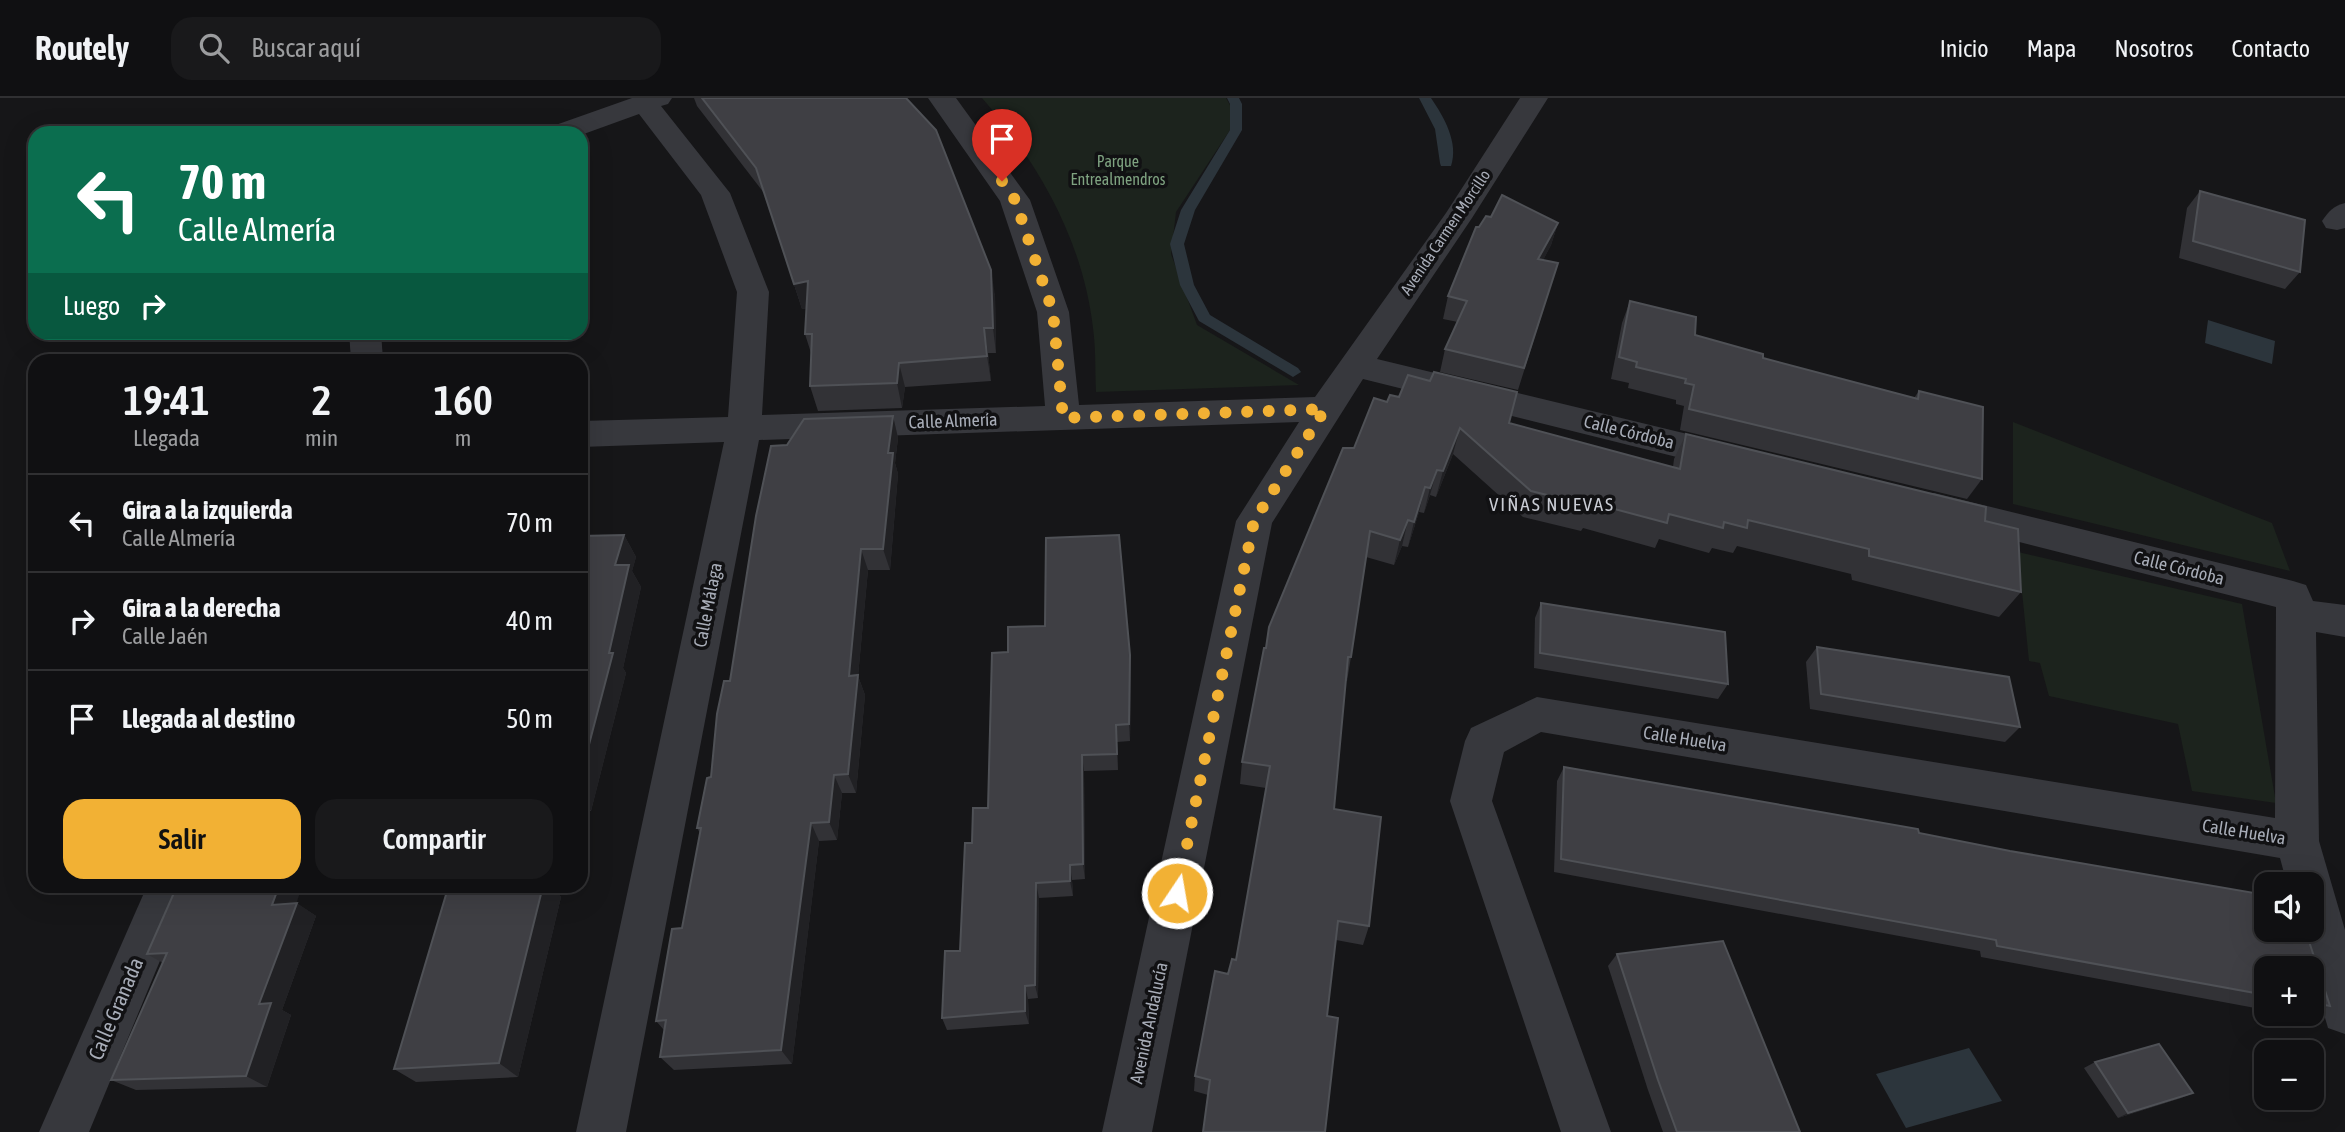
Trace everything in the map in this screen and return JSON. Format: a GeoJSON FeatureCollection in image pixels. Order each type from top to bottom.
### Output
{"type":"FeatureCollection","features":[{"type":"Feature","properties":{"kind":"street"},"geometry":{"type":"LineString","coordinates":[[943,98],[1015,200],[1053,312],[1063,418]]}},
{"type":"Feature","properties":{"kind":"street","name":"Avenida Carmen Morcillo"},"geometry":{"type":"LineString","coordinates":[[1355,365],[1457,218],[1534,98]]}},
{"type":"Feature","properties":{"kind":"street"},"geometry":{"type":"LineString","coordinates":[[580,126],[651,101]]}},
{"type":"Feature","properties":{"kind":"street","name":"Calle Málaga"},"geometry":{"type":"LineString","coordinates":[[601,1132],[744,428],[752,292],[715,193],[651,101]]}},
{"type":"Feature","properties":{"kind":"street","name":"Avenida Andalucía"},"geometry":{"type":"LineString","coordinates":[[1127,1132],[1254,521],[1355,365]]}},
{"type":"Feature","properties":{"kind":"street","name":"Calle Córdoba"},"geometry":{"type":"LineString","coordinates":[[1355,365],[1770,467]]}},
{"type":"Feature","properties":{"kind":"street","name":"Calle Almería"},"geometry":{"type":"LineString","coordinates":[[588,434],[1325,409]]}},
{"type":"Feature","properties":{"kind":"street","name":"Calle Córdoba"},"geometry":{"type":"LineString","coordinates":[[1904,500],[2293,596],[2296,614]]}},
{"type":"Feature","properties":{"kind":"street"},"geometry":{"type":"LineString","coordinates":[[2306,872],[2297,841],[2296,614],[2330,621],[2345,621]]}},
{"type":"Feature","properties":{"kind":"street","name":"Calle Huelva"},"geometry":{"type":"LineString","coordinates":[[1586,1132],[1471,801],[1486,741],[1537,714],[2297,841]]}},
{"type":"Feature","properties":{"kind":"street","name":"Calle Granada"},"geometry":{"type":"LineString","coordinates":[[64,1132],[166,893]]}},
{"type":"Feature","properties":{"kind":"street"},"geometry":{"type":"LineString","coordinates":[[2324,936],[2345,1011]]}},
{"type":"Feature","properties":{"kind":"green space","name":"Parque Entrealmendros"},"geometry":{"type":"Polygon","coordinates":[[[982,98],[1226,98],[1232,109],[1230,130],[1176,212],[1171,254],[1197,325],[1299,385],[1096,392],[1094,336],[1088,296],[1069,234],[1040,176],[982,98]]]}},
{"type":"Feature","properties":{"kind":"green space"},"geometry":{"type":"Polygon","coordinates":[[[2013,422],[2272,523],[2290,571],[2013,504],[2013,422]]]}},
{"type":"Feature","properties":{"kind":"green space"},"geometry":{"type":"Polygon","coordinates":[[[2018,552],[2242,604],[2276,803],[2192,791],[2178,724],[2049,696],[2040,663],[2029,661],[2018,552]]]}},
{"type":"Feature","properties":{"kind":"shaded area"},"geometry":{"type":"Polygon","coordinates":[[[2208,320],[2275,341],[2272,364],[2205,343],[2208,320]]]}},
{"type":"Feature","properties":{"kind":"shaded area"},"geometry":{"type":"Polygon","coordinates":[[[1969,1048],[2002,1101],[1906,1128],[1876,1074],[1969,1048]]]}},
{"type":"Feature","properties":{"kind":"building"},"geometry":{"type":"Polygon","coordinates":[[[702,98],[906,98],[936,130],[991,270],[993,328],[984,328],[987,356],[899,363],[897,383],[810,386],[812,334],[805,334],[808,281],[794,284],[756,168],[702,98]]]}},
{"type":"Feature","properties":{"kind":"building"},"geometry":{"type":"Polygon","coordinates":[[[2200,191],[2305,220],[2300,272],[2193,241],[2200,191]]]}},
{"type":"Feature","properties":{"kind":"building"},"geometry":{"type":"Polygon","coordinates":[[[1502,195],[1558,223],[1538,259],[1558,263],[1524,368],[1445,349],[1467,301],[1448,296],[1476,227],[1479,227],[1486,216],[1491,217],[1502,195]]]}},
{"type":"Feature","properties":{"kind":"building"},"geometry":{"type":"Polygon","coordinates":[[[1630,301],[1696,317],[1695,335],[1763,354],[1763,358],[1918,399],[1919,391],[1983,407],[1982,479],[1689,409],[1694,385],[1685,383],[1686,379],[1636,367],[1637,362],[1619,357],[1630,301]]]}},
{"type":"Feature","properties":{"kind":"building"},"geometry":{"type":"Polygon","coordinates":[[[1434,372],[1517,392],[1509,423],[1680,469],[1686,434],[1986,507],[1985,521],[2018,529],[2021,592],[1869,556],[1869,549],[1748,520],[1747,528],[1724,522],[1723,528],[1669,514],[1667,523],[1592,503],[1592,506],[1531,491],[1460,428],[1443,471],[1437,470],[1430,488],[1425,487],[1414,522],[1408,520],[1400,540],[1370,531],[1351,657],[1348,657],[1334,809],[1381,817],[1369,926],[1338,921],[1327,1016],[1338,1018],[1325,1132],[1203,1132],[1210,1080],[1195,1076],[1215,971],[1228,974],[1232,959],[1236,960],[1270,766],[1242,762],[1269,627],[1343,448],[1354,448],[1374,398],[1387,402],[1390,395],[1399,397],[1408,375],[1430,381],[1434,372]]]}},
{"type":"Feature","properties":{"kind":"building"},"geometry":{"type":"Polygon","coordinates":[[[893,416],[888,453],[893,453],[883,549],[861,549],[849,676],[858,675],[848,774],[834,775],[829,822],[811,823],[781,1050],[660,1057],[666,1020],[656,1021],[672,929],[682,928],[701,828],[697,828],[707,778],[711,777],[717,714],[724,681],[730,681],[756,516],[771,446],[787,445],[804,419],[893,416]]]}},
{"type":"Feature","properties":{"kind":"building"},"geometry":{"type":"Polygon","coordinates":[[[624,535],[615,565],[629,565],[609,653],[613,653],[588,748],[588,536],[624,535]]]}},
{"type":"Feature","properties":{"kind":"building"},"geometry":{"type":"Polygon","coordinates":[[[1119,535],[1130,655],[1129,724],[1116,725],[1117,754],[1082,755],[1083,864],[1070,865],[1070,881],[1036,883],[1035,985],[1025,986],[1025,1011],[942,1018],[945,951],[960,951],[965,843],[972,843],[973,808],[988,808],[992,653],[1008,652],[1008,627],[1045,626],[1046,538],[1119,535]]]}},
{"type":"Feature","properties":{"kind":"building"},"geometry":{"type":"Polygon","coordinates":[[[1541,603],[1725,632],[1728,684],[1540,653],[1541,603]]]}},
{"type":"Feature","properties":{"kind":"building"},"geometry":{"type":"Polygon","coordinates":[[[1817,647],[2009,677],[2020,727],[1821,694],[1817,647]]]}},
{"type":"Feature","properties":{"kind":"building"},"geometry":{"type":"Polygon","coordinates":[[[1564,767],[1918,829],[1919,833],[2010,851],[2254,893],[2254,942],[2309,942],[2314,956],[2254,956],[2254,993],[1997,946],[1996,940],[1561,859],[1564,767]]]}},
{"type":"Feature","properties":{"kind":"building"},"geometry":{"type":"Polygon","coordinates":[[[174,893],[276,893],[272,905],[297,903],[259,1004],[271,1003],[246,1076],[111,1080],[167,953],[147,954],[174,893]]]}},
{"type":"Feature","properties":{"kind":"building"},"geometry":{"type":"Polygon","coordinates":[[[447,893],[541,893],[499,1063],[394,1069],[447,893]]]}},
{"type":"Feature","properties":{"kind":"building"},"geometry":{"type":"Polygon","coordinates":[[[1723,941],[1800,1132],[1677,1132],[1617,954],[1723,941]]]}},
{"type":"Feature","properties":{"kind":"building"},"geometry":{"type":"Polygon","coordinates":[[[2324,988],[2330,1006],[2324,1005],[2324,988]]]}},
{"type":"Feature","properties":{"kind":"building"},"geometry":{"type":"Polygon","coordinates":[[[2159,1044],[2193,1093],[2128,1113],[2095,1062],[2159,1044]]]}},
{"type":"Feature","properties":{"kind":"waterway"},"geometry":{"type":"LineString","coordinates":[[1233,98],[1236,104],[1236,130],[1188,210],[1177,244],[1187,285],[1204,318],[1293,372]]}},
{"type":"Feature","properties":{"kind":"waterway"},"geometry":{"type":"LineString","coordinates":[[1425,98],[1442,129],[1446,145],[1446,163]]}},
{"type":"Feature","properties":{"kind":"district","name":"VIÑAS NUEVAS"},"geometry":{"type":"Point","coordinates":[1552,504]}},
{"type":"Feature","properties":{"kind":"route"},"geometry":{"type":"LineString","coordinates":[[1002,181],[1015,200],[1053,312],[1063,418],[1325,409],[1254,521],[1177,893]]}}]}
